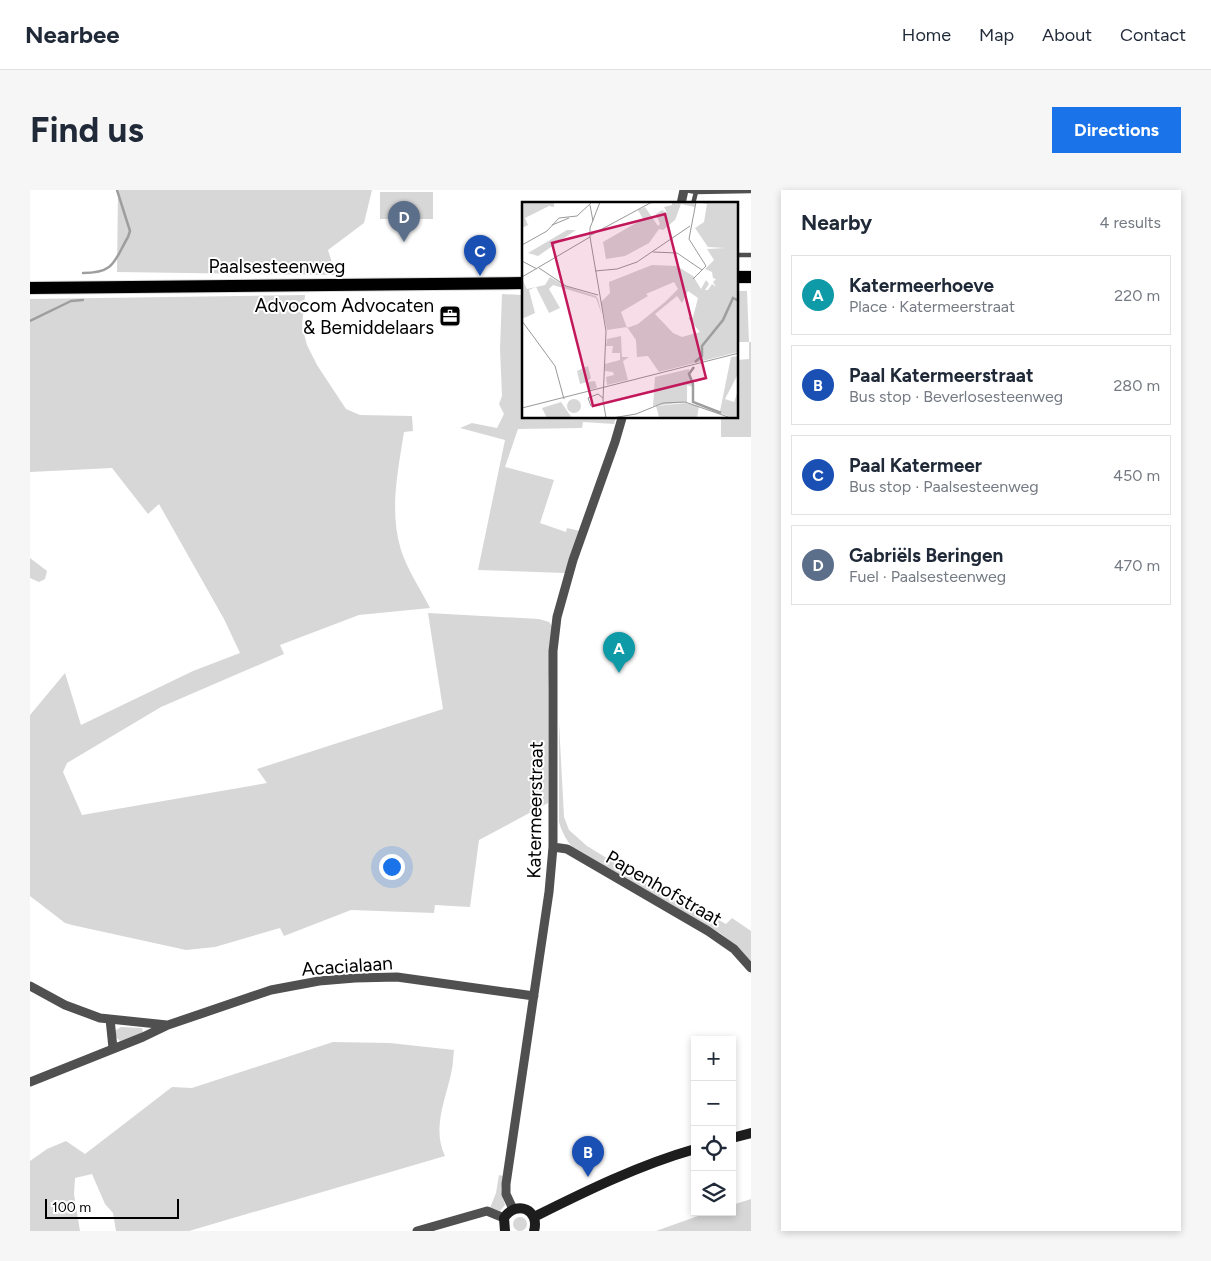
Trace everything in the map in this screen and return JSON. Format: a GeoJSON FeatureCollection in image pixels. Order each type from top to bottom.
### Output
{"type":"FeatureCollection","features":[{"type":"Feature","properties":{"kind":"main road"},"geometry":{"type":"LineString","coordinates":[[738,277],[751,277]]}},
{"type":"Feature","properties":{"kind":"main road","name":"Paalsesteenweg"},"geometry":{"type":"LineString","coordinates":[[30,288],[522,283]]}},
{"type":"Feature","properties":{"kind":"main road"},"geometry":{"type":"LineString","coordinates":[[738,283],[751,283]]}},
{"type":"Feature","properties":{"kind":"street"},"geometry":{"type":"LineString","coordinates":[[681,202],[685,190]]}},
{"type":"Feature","properties":{"kind":"street","name":"Katermeerstraat"},"geometry":{"type":"LineString","coordinates":[[514,1209],[506,1194],[506,1184],[549,892],[553,847],[553,651],[557,617],[573,560],[622,419]]}},
{"type":"Feature","properties":{"kind":"street","name":"Papenhofstraat"},"geometry":{"type":"LineString","coordinates":[[553,847],[567,849],[708,931],[734,949],[751,968]]}},
{"type":"Feature","properties":{"kind":"street","name":"Acacialaan"},"geometry":{"type":"LineString","coordinates":[[30,1082],[143,1037],[168,1025],[271,990],[319,981],[397,977],[534,996]]}},
{"type":"Feature","properties":{"kind":"street","name":"Acacialaan"},"geometry":{"type":"LineString","coordinates":[[30,986],[65,1006],[83,1013],[110,1019],[168,1025]]}},
{"type":"Feature","properties":{"kind":"street"},"geometry":{"type":"LineString","coordinates":[[110,1019],[113,1048]]}},
{"type":"Feature","properties":{"kind":"street"},"geometry":{"type":"LineString","coordinates":[[736,1137],[751,1133]]}},
{"type":"Feature","properties":{"kind":"street"},"geometry":{"type":"LineString","coordinates":[[534,1217],[631,1171],[691,1150]]}},
{"type":"Feature","properties":{"kind":"street"},"geometry":{"type":"LineString","coordinates":[[504,1218],[514,1209],[527,1210],[534,1217],[534,1231]]}},
{"type":"Feature","properties":{"kind":"street"},"geometry":{"type":"LineString","coordinates":[[417,1231],[486,1211],[504,1218]]}},
{"type":"Feature","properties":{"kind":"street"},"geometry":{"type":"LineString","coordinates":[[504,1218],[505,1231]]}},
{"type":"Feature","properties":{"kind":"lane"},"geometry":{"type":"LineString","coordinates":[[685,190],[696,192],[751,191]]}},
{"type":"Feature","properties":{"kind":"lane"},"geometry":{"type":"LineString","coordinates":[[693,202],[696,192]]}},
{"type":"Feature","properties":{"kind":"lane"},"geometry":{"type":"LineString","coordinates":[[738,255],[751,255]]}},
{"type":"Feature","properties":{"kind":"shaded area"},"geometry":{"type":"Polygon","coordinates":[[[118,190],[372,190],[364,223],[328,250],[336,275],[117,272],[118,190]]]}},
{"type":"Feature","properties":{"kind":"shaded area"},"geometry":{"type":"Polygon","coordinates":[[[380,192],[433,192],[433,219],[380,219],[380,192]]]}},
{"type":"Feature","properties":{"kind":"shaded area"},"geometry":{"type":"Polygon","coordinates":[[[738,291],[747,291],[749,342],[738,342],[738,291]]]}},
{"type":"Feature","properties":{"kind":"shaded area"},"geometry":{"type":"Polygon","coordinates":[[[502,294],[522,295],[522,419],[616,419],[614,424],[583,422],[582,428],[518,429],[505,467],[554,480],[540,523],[566,532],[567,528],[580,531],[565,573],[478,570],[505,440],[460,428],[472,423],[497,428],[504,414],[499,404],[502,396],[500,349],[502,294]]]}},
{"type":"Feature","properties":{"kind":"shaded area"},"geometry":{"type":"Polygon","coordinates":[[[305,295],[302,326],[307,345],[317,365],[346,409],[360,415],[412,416],[413,431],[404,432],[399,461],[395,505],[397,535],[410,572],[430,608],[359,615],[280,645],[284,654],[161,707],[67,763],[63,772],[82,815],[267,783],[257,769],[443,709],[428,613],[539,619],[549,622],[552,626],[548,689],[548,803],[479,840],[470,907],[435,905],[434,913],[351,910],[284,936],[280,928],[215,947],[186,950],[65,923],[30,896],[30,715],[65,673],[81,725],[193,671],[240,653],[224,619],[159,504],[148,514],[112,468],[30,472],[30,299],[305,295]]]}},
{"type":"Feature","properties":{"kind":"shaded area"},"geometry":{"type":"Polygon","coordinates":[[[749,342],[751,342],[751,437],[721,437],[721,419],[738,419],[738,360],[749,359],[749,342]]]}},
{"type":"Feature","properties":{"kind":"shaded area"},"geometry":{"type":"Polygon","coordinates":[[[30,558],[47,571],[45,579],[39,582],[30,578],[30,558]]]}},
{"type":"Feature","properties":{"kind":"shaded area"},"geometry":{"type":"Polygon","coordinates":[[[559,722],[564,817],[569,830],[587,846],[657,889],[726,924],[732,918],[751,931],[751,961],[740,949],[720,933],[575,851],[565,837],[559,822],[559,722]]]}},
{"type":"Feature","properties":{"kind":"shaded area"},"geometry":{"type":"Polygon","coordinates":[[[121,1027],[142,1028],[143,1032],[120,1041],[116,1037],[116,1030],[121,1027]]]}},
{"type":"Feature","properties":{"kind":"shaded area"},"geometry":{"type":"Polygon","coordinates":[[[333,1042],[390,1043],[454,1050],[452,1071],[440,1125],[441,1146],[445,1156],[189,1231],[116,1231],[113,1213],[105,1204],[92,1174],[75,1178],[74,1194],[80,1231],[30,1231],[30,1161],[47,1149],[66,1141],[85,1154],[172,1087],[192,1088],[333,1042]]]}},
{"type":"Feature","properties":{"kind":"shaded area"},"geometry":{"type":"Polygon","coordinates":[[[499,1175],[503,1176],[501,1190],[505,1205],[500,1211],[490,1208],[496,1193],[499,1175]]]}},
{"type":"Feature","properties":{"kind":"shaded area"},"geometry":{"type":"Polygon","coordinates":[[[751,1199],[751,1231],[656,1231],[698,1216],[736,1216],[736,1204],[751,1199]]]}},
{"type":"Feature","properties":{"kind":"shaded area"},"geometry":{"type":"Polygon","coordinates":[[[517,1217],[523,1217],[527,1224],[523,1231],[517,1231],[513,1227],[513,1221],[517,1217]]]}},
{"type":"Feature","properties":{"kind":"waterway"},"geometry":{"type":"LineString","coordinates":[[83,273],[102,271],[108,268],[116,259],[128,237],[130,231],[117,190]]}},
{"type":"Feature","properties":{"kind":"waterway"},"geometry":{"type":"LineString","coordinates":[[30,321],[71,301],[83,300]]}},
{"type":"Feature","properties":{"kind":"place","name":"Gabriëls Beringen"},"geometry":{"type":"Point","coordinates":[404,242]}},
{"type":"Feature","properties":{"kind":"place","name":"Paal Katermeer"},"geometry":{"type":"Point","coordinates":[480,276]}},
{"type":"Feature","properties":{"kind":"place","name":"Advocom Advocaten & Bemiddelaars"},"geometry":{"type":"Point","coordinates":[450,316]}},
{"type":"Feature","properties":{"kind":"place","name":"Katermeerhoeve"},"geometry":{"type":"Point","coordinates":[619,673]}},
{"type":"Feature","properties":{"kind":"place","name":"Paal Katermeerstraat"},"geometry":{"type":"Point","coordinates":[588,1177]}}]}
